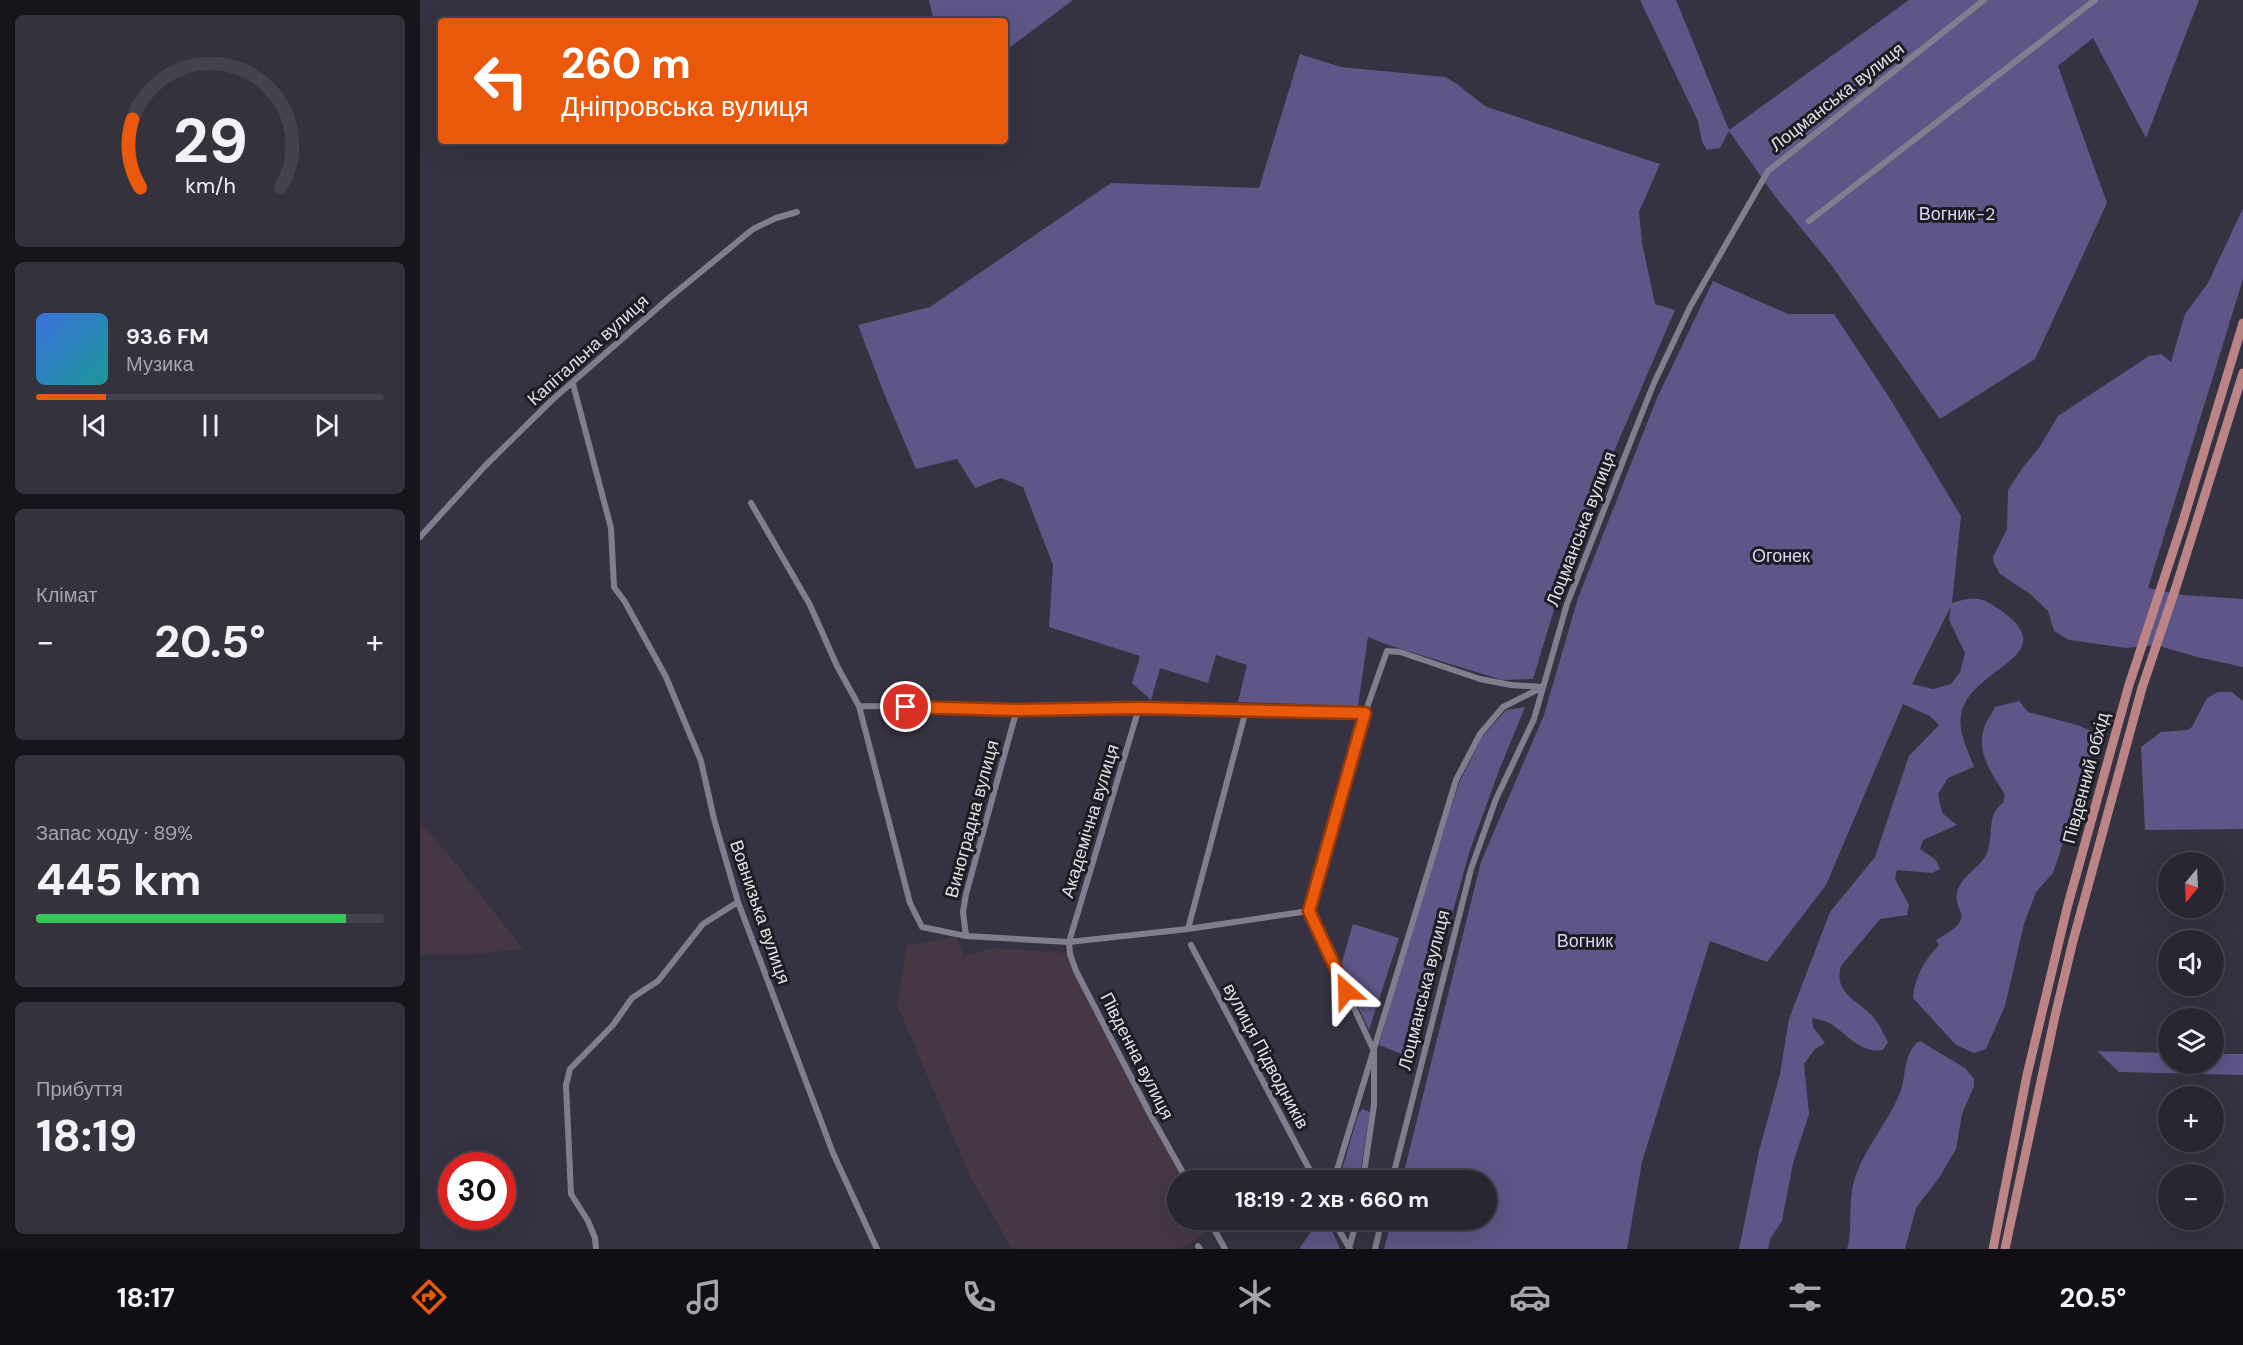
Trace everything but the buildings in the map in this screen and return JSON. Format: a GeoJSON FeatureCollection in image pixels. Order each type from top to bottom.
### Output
{"type":"FeatureCollection","features":[{"type":"Feature","properties":{"kind":"main road","name":"Південний обхід"},"geometry":{"type":"LineString","coordinates":[[1993,1249],[2039,1021],[2067,908],[2129,685],[2167,571],[2243,323]]}},
{"type":"Feature","properties":{"kind":"main road","name":"Південний обхід"},"geometry":{"type":"LineString","coordinates":[[2006,1249],[2073,941],[2142,688],[2243,373]]}},
{"type":"Feature","properties":{"kind":"street","name":"Лоцманська вулиця"},"geometry":{"type":"LineString","coordinates":[[1395,1170],[1471,869],[1496,799],[1534,719],[1567,604],[1654,383],[1690,307],[1768,171],[1984,0]]}},
{"type":"Feature","properties":{"kind":"street"},"geometry":{"type":"LineString","coordinates":[[1809,221],[2095,0]]}},
{"type":"Feature","properties":{"kind":"street","name":"Капітальна вулиця"},"geometry":{"type":"LineString","coordinates":[[420,537],[485,466],[552,400],[669,298],[753,229],[776,218],[797,212]]}},
{"type":"Feature","properties":{"kind":"street","name":"Вовнизька вулиця"},"geometry":{"type":"LineString","coordinates":[[573,384],[611,528],[614,587],[625,602],[666,677],[700,761],[738,902],[833,1152],[877,1249]]}},
{"type":"Feature","properties":{"kind":"street"},"geometry":{"type":"LineString","coordinates":[[751,503],[810,605],[837,666],[859,706],[910,903],[922,927],[966,936],[1069,942],[1309,911]]}},
{"type":"Feature","properties":{"kind":"street"},"geometry":{"type":"LineString","coordinates":[[1364,1170],[1374,1105],[1374,1051],[1309,911],[1365,713],[1387,651],[1400,652],[1480,679],[1511,685],[1543,687]]}},
{"type":"Feature","properties":{"kind":"street"},"geometry":{"type":"LineString","coordinates":[[1337,1170],[1456,780],[1480,734],[1503,707],[1543,687]]}},
{"type":"Feature","properties":{"kind":"street"},"geometry":{"type":"LineString","coordinates":[[859,706],[1017,710],[1139,708],[1365,713]]}},
{"type":"Feature","properties":{"kind":"street","name":"Академічна вулиця"},"geometry":{"type":"LineString","coordinates":[[1069,942],[1139,708]]}},
{"type":"Feature","properties":{"kind":"street","name":"Виноградна вулиця"},"geometry":{"type":"LineString","coordinates":[[966,936],[963,912],[966,894],[1017,710]]}},
{"type":"Feature","properties":{"kind":"street"},"geometry":{"type":"LineString","coordinates":[[1188,928],[1246,710]]}},
{"type":"Feature","properties":{"kind":"street"},"geometry":{"type":"LineString","coordinates":[[597,1249],[588,1221],[571,1194],[566,1085],[570,1069],[601,1038],[632,998],[658,981],[704,924],[738,902]]}},
{"type":"Feature","properties":{"kind":"street","name":"Південна вулиця"},"geometry":{"type":"LineString","coordinates":[[1069,942],[1070,954],[1076,970],[1181,1170]]}},
{"type":"Feature","properties":{"kind":"street","name":"вулиця Підводників"},"geometry":{"type":"LineString","coordinates":[[1191,945],[1310,1170]]}},
{"type":"Feature","properties":{"kind":"street"},"geometry":{"type":"LineString","coordinates":[[1215,1230],[1225,1249]]}},
{"type":"Feature","properties":{"kind":"street"},"geometry":{"type":"LineString","coordinates":[[1339,1230],[1349,1249]]}},
{"type":"Feature","properties":{"kind":"street"},"geometry":{"type":"LineString","coordinates":[[1349,1249],[1354,1230]]}},
{"type":"Feature","properties":{"kind":"street"},"geometry":{"type":"LineString","coordinates":[[1375,1249],[1380,1230]]}},
{"type":"Feature","properties":{"kind":"shaded area"},"geometry":{"type":"Polygon","coordinates":[[[420,823],[449,855],[523,949],[475,954],[420,954],[420,823]]]}},
{"type":"Feature","properties":{"kind":"shaded area"},"geometry":{"type":"Polygon","coordinates":[[[956,936],[964,957],[994,948],[1066,953],[1180,1170],[1167,1170],[1167,1230],[1209,1230],[1181,1249],[1012,1249],[970,1176],[897,1004],[907,946],[956,936]]]}},
{"type":"Feature","properties":{"kind":"green space"},"geometry":{"type":"Polygon","coordinates":[[[929,0],[1073,0],[1008,49],[1008,18],[933,17],[929,0]]]}},
{"type":"Feature","properties":{"kind":"green space","name":"Вогник-2"},"geometry":{"type":"Polygon","coordinates":[[[1640,0],[1676,0],[1729,130],[1909,0],[2199,0],[2146,138],[2093,38],[2058,66],[2107,203],[2035,359],[1940,419],[1832,266],[1774,195],[1729,131],[1720,148],[1707,150],[1702,142],[1698,121],[1640,0]]]}},
{"type":"Feature","properties":{"kind":"green space"},"geometry":{"type":"Polygon","coordinates":[[[1300,54],[1341,67],[1445,77],[1487,107],[1660,164],[1639,212],[1642,243],[1655,304],[1675,310],[1574,544],[1533,679],[1502,680],[1368,637],[1358,706],[1238,702],[1247,665],[1216,655],[1208,683],[1160,668],[1151,700],[1132,683],[1140,656],[1049,627],[1053,565],[1023,487],[1001,478],[975,488],[957,459],[916,469],[858,325],[930,307],[1111,183],[1259,188],[1300,54]]]}},
{"type":"Feature","properties":{"kind":"green space"},"geometry":{"type":"Polygon","coordinates":[[[2243,208],[2243,279],[2148,588],[2183,595],[2243,599],[2243,667],[2156,645],[2126,648],[2069,640],[2054,631],[2048,611],[2030,594],[2000,574],[1994,563],[1993,557],[2007,529],[2008,490],[2039,448],[2058,416],[2149,356],[2161,354],[2171,362],[2185,314],[2208,283],[2243,208]]]}},
{"type":"Feature","properties":{"kind":"green space"},"geometry":{"type":"Polygon","coordinates":[[[1713,281],[1788,314],[1834,314],[1889,397],[1961,516],[1952,603],[1966,599],[1986,601],[2014,622],[2023,636],[2021,649],[1968,698],[1961,715],[1962,735],[1974,767],[1948,778],[1938,794],[1942,813],[1957,825],[1923,840],[1920,849],[1936,860],[1940,869],[1932,873],[1897,870],[1895,879],[1909,905],[1907,915],[1880,919],[1841,966],[1841,984],[1844,990],[1874,1018],[1888,1042],[1883,1050],[1868,1049],[1855,1043],[1831,1024],[1812,1018],[1813,1027],[1825,1043],[1815,1049],[1804,1064],[1809,1114],[1793,1163],[1782,1221],[1770,1239],[1768,1249],[1739,1249],[1759,1151],[1780,1074],[1789,1019],[1830,912],[1875,857],[1909,756],[1939,725],[1930,716],[1903,704],[1826,885],[1767,962],[1710,941],[1642,1162],[1627,1249],[1384,1249],[1389,1230],[1497,1230],[1497,1170],[1404,1170],[1481,862],[1544,715],[1578,598],[1657,398],[1713,281]],[[1951,606],[1912,684],[1933,689],[1951,684],[1960,672],[1965,653],[1949,620],[1951,606]]]}},
{"type":"Feature","properties":{"kind":"green space"},"geometry":{"type":"Polygon","coordinates":[[[2218,692],[2232,692],[2243,701],[2243,829],[2145,830],[2141,747],[2161,732],[2187,730],[2192,727],[2207,698],[2218,692]]]}},
{"type":"Feature","properties":{"kind":"green space"},"geometry":{"type":"Polygon","coordinates":[[[2019,701],[2028,712],[2077,725],[2099,734],[2053,873],[2036,892],[2024,924],[2005,1006],[1986,1049],[1974,1053],[1956,1045],[1913,998],[1921,969],[1939,945],[1936,940],[1958,924],[1961,918],[1957,902],[1959,887],[1986,855],[1992,820],[1997,808],[2003,803],[2005,795],[1984,756],[1982,738],[1985,725],[1995,707],[2019,701]]]}},
{"type":"Feature","properties":{"kind":"green space"},"geometry":{"type":"Polygon","coordinates":[[[1525,707],[1470,850],[1412,1058],[1379,1045],[1411,931],[1459,783],[1482,737],[1506,710],[1525,707]]]}},
{"type":"Feature","properties":{"kind":"green space"},"geometry":{"type":"Polygon","coordinates":[[[1353,924],[1399,938],[1369,1030],[1340,969],[1353,924]]]}},
{"type":"Feature","properties":{"kind":"green space"},"geometry":{"type":"Polygon","coordinates":[[[1920,1041],[1965,1068],[1974,1079],[1974,1086],[1962,1114],[1956,1149],[1939,1178],[1916,1208],[1905,1249],[1847,1249],[1853,1185],[1857,1173],[1862,1160],[1896,1102],[1908,1057],[1920,1041]]]}},
{"type":"Feature","properties":{"kind":"green space"},"geometry":{"type":"Polygon","coordinates":[[[2097,1051],[2158,1053],[2158,1073],[2119,1072],[2097,1051]]]}},
{"type":"Feature","properties":{"kind":"green space"},"geometry":{"type":"Polygon","coordinates":[[[2224,1054],[2243,1054],[2243,1075],[2202,1074],[2224,1074],[2224,1054]]]}},
{"type":"Feature","properties":{"kind":"green space"},"geometry":{"type":"Polygon","coordinates":[[[1362,1109],[1370,1112],[1361,1170],[1342,1170],[1358,1115],[1362,1109]]]}},
{"type":"Feature","properties":{"kind":"green space"},"geometry":{"type":"Polygon","coordinates":[[[1312,1230],[1332,1230],[1340,1249],[1299,1249],[1312,1230]]]}},
{"type":"Feature","properties":{"kind":"route"},"geometry":{"type":"LineString","coordinates":[[906,707],[1017,710],[1139,708],[1365,713],[1309,911],[1346,991]]}},
{"type":"Feature","properties":{"kind":"park label","name":"Огонек"},"geometry":{"type":"Point","coordinates":[1781,556]}},
{"type":"Feature","properties":{"kind":"park label","name":"Вогник"},"geometry":{"type":"Point","coordinates":[1585,941]}}]}
